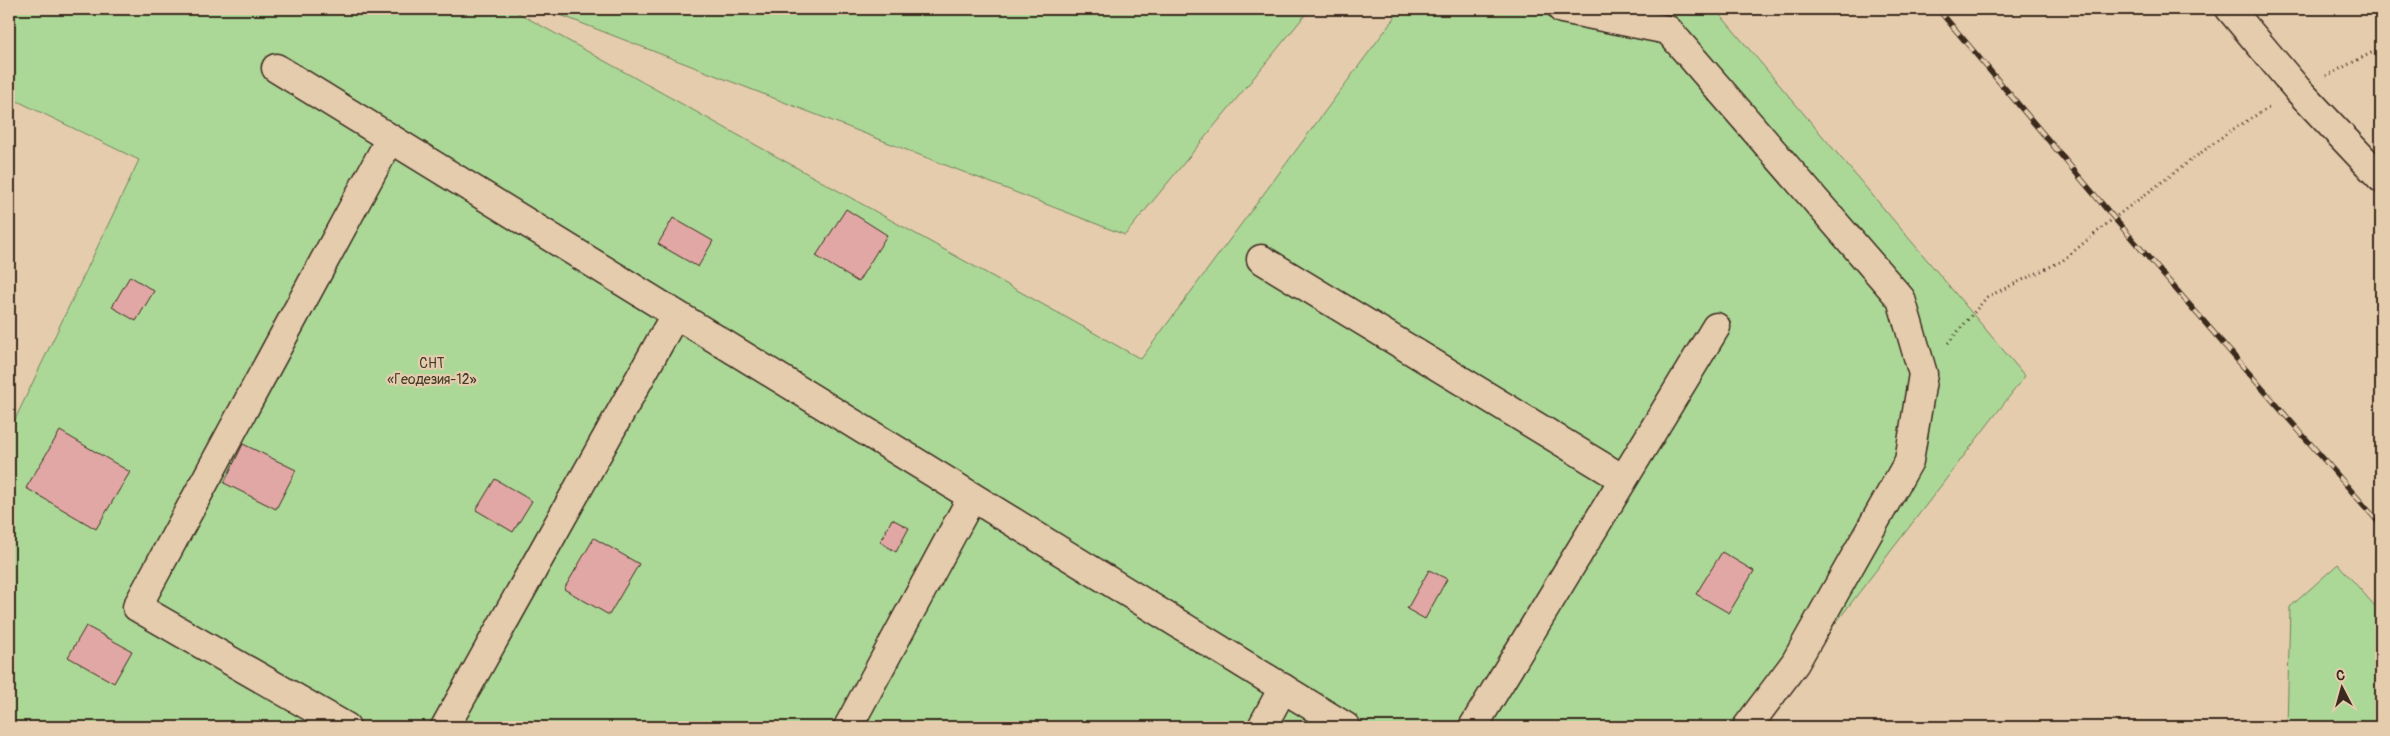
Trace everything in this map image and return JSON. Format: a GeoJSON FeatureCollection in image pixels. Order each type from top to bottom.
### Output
{"type":"FeatureCollection","features":[{"type":"Feature","properties":{"kind":"street"},"geometry":{"type":"LineString","coordinates":[[1562,9],[1668,30],[1901,299],[1923,374],[1909,461],[1795,663],[1747,727]]}},
{"type":"Feature","properties":{"kind":"street"},"geometry":{"type":"LineString","coordinates":[[2230,9],[2298,90],[2381,178]]}},
{"type":"Feature","properties":{"kind":"street"},"geometry":{"type":"LineString","coordinates":[[276,68],[1346,727]]}},
{"type":"Feature","properties":{"kind":"street"},"geometry":{"type":"LineString","coordinates":[[346,727],[137,607],[390,139]]}},
{"type":"Feature","properties":{"kind":"street"},"geometry":{"type":"LineString","coordinates":[[1261,259],[1623,479]]}},
{"type":"Feature","properties":{"kind":"street"},"geometry":{"type":"LineString","coordinates":[[445,727],[675,314]]}},
{"type":"Feature","properties":{"kind":"street"},"geometry":{"type":"LineString","coordinates":[[1473,727],[1716,327]]}},
{"type":"Feature","properties":{"kind":"street"},"geometry":{"type":"LineString","coordinates":[[848,727],[972,497]]}},
{"type":"Feature","properties":{"kind":"street"},"geometry":{"type":"LineString","coordinates":[[1262,727],[1283,688]]}},
{"type":"Feature","properties":{"kind":"path"},"geometry":{"type":"LineString","coordinates":[[1923,374],[1987,297],[2062,261],[2114,218],[2230,131],[2298,90],[2381,48]]}},
{"type":"Feature","properties":{"kind":"green space","name":"СНТ «Геодезия-12»"},"geometry":{"type":"Polygon","coordinates":[[[9,9],[511,9],[1141,359],[1401,9],[1710,9],[1717,11],[2025,376],[1756,727],[9,727],[9,432],[139,160],[9,97],[9,9]]]}},
{"type":"Feature","properties":{"kind":"green space"},"geometry":{"type":"Polygon","coordinates":[[[545,9],[1310,9],[1125,235],[545,9]]]}},
{"type":"Feature","properties":{"kind":"green space"},"geometry":{"type":"Polygon","coordinates":[[[2338,564],[2381,613],[2381,727],[2287,727],[2290,607],[2338,564]]]}},
{"type":"Feature","properties":{"kind":"building"},"geometry":{"type":"Polygon","coordinates":[[[846,209],[887,235],[858,282],[816,256],[846,209]]]}},
{"type":"Feature","properties":{"kind":"building"},"geometry":{"type":"Polygon","coordinates":[[[673,218],[713,241],[698,267],[658,244],[673,218]]]}},
{"type":"Feature","properties":{"kind":"building"},"geometry":{"type":"Polygon","coordinates":[[[130,276],[154,291],[136,321],[112,307],[130,276]]]}},
{"type":"Feature","properties":{"kind":"building"},"geometry":{"type":"Polygon","coordinates":[[[60,431],[130,472],[96,529],[26,488],[60,431]]]}},
{"type":"Feature","properties":{"kind":"building"},"geometry":{"type":"Polygon","coordinates":[[[243,444],[296,470],[276,509],[224,483],[243,444]]]}},
{"type":"Feature","properties":{"kind":"building"},"geometry":{"type":"Polygon","coordinates":[[[495,479],[532,501],[513,532],[476,510],[495,479]]]}},
{"type":"Feature","properties":{"kind":"building"},"geometry":{"type":"Polygon","coordinates":[[[892,519],[909,528],[896,552],[880,542],[892,519]]]}},
{"type":"Feature","properties":{"kind":"building"},"geometry":{"type":"Polygon","coordinates":[[[594,538],[639,564],[609,615],[564,589],[594,538]]]}},
{"type":"Feature","properties":{"kind":"building"},"geometry":{"type":"Polygon","coordinates":[[[1722,552],[1754,571],[1729,613],[1696,594],[1722,552]]]}},
{"type":"Feature","properties":{"kind":"building"},"geometry":{"type":"Polygon","coordinates":[[[1429,570],[1447,579],[1425,619],[1407,609],[1429,570]]]}},
{"type":"Feature","properties":{"kind":"building"},"geometry":{"type":"Polygon","coordinates":[[[86,626],[132,651],[114,683],[68,657],[86,626]]]}},
{"type":"Feature","properties":{"kind":"railway"},"geometry":{"type":"LineString","coordinates":[[1938,9],[2114,218],[2381,525]]}}]}
